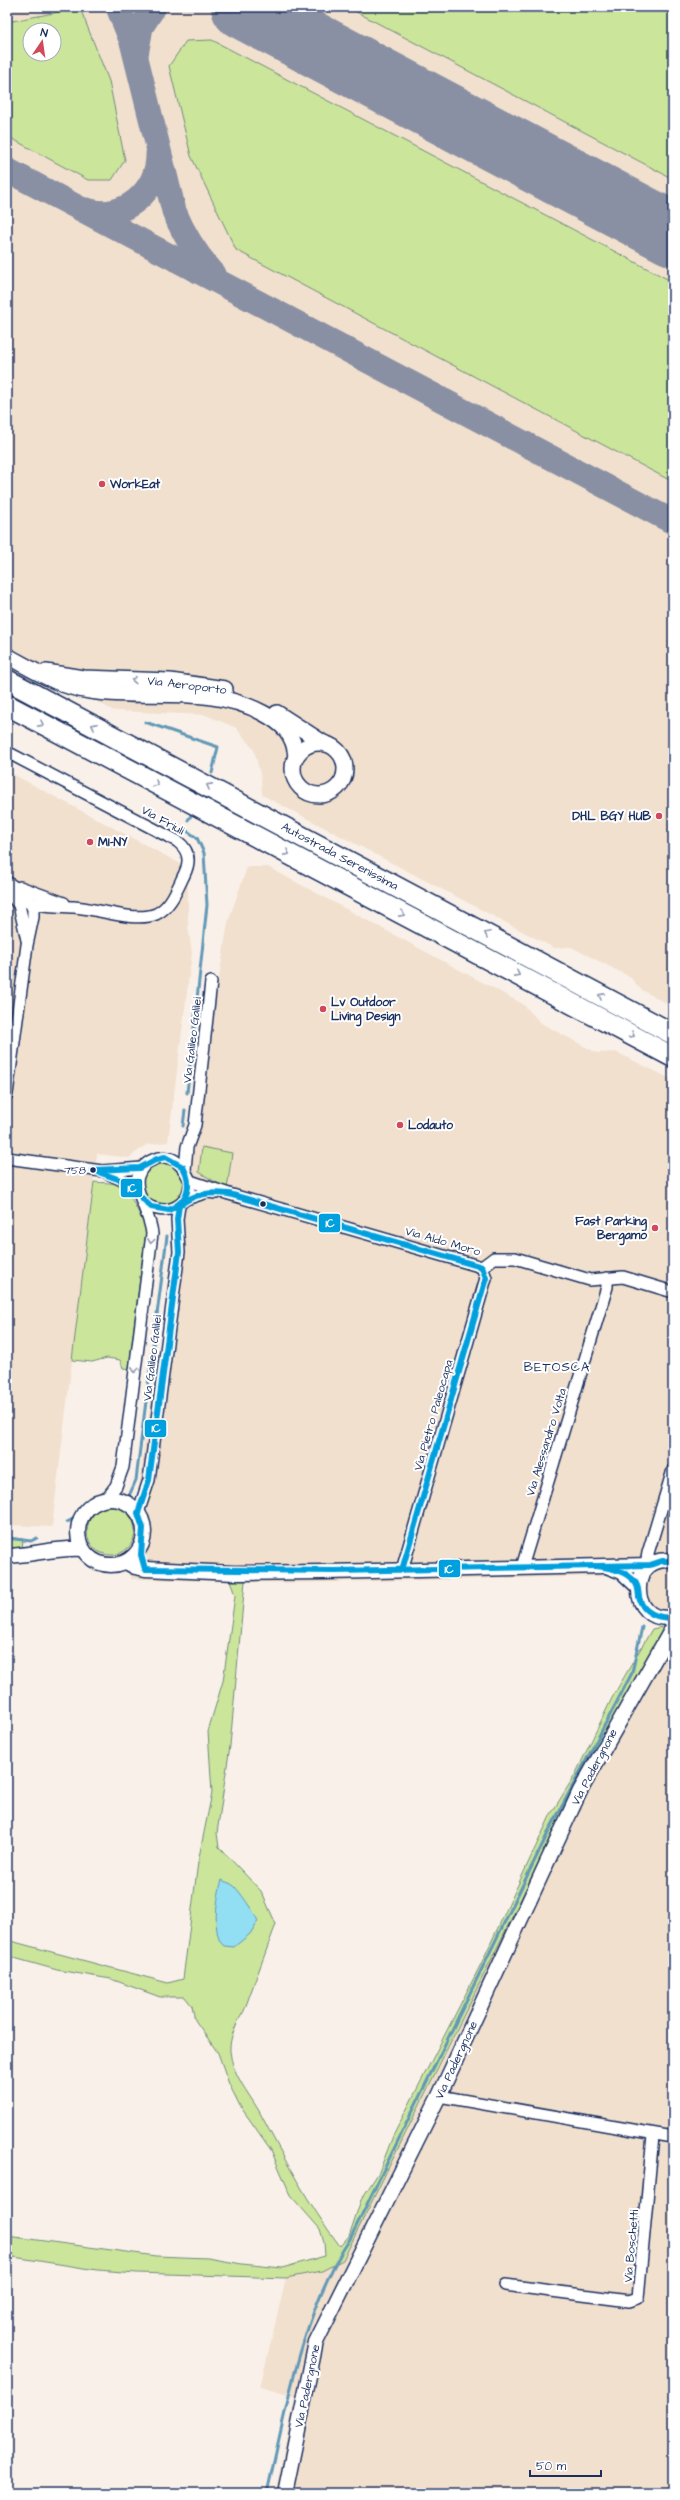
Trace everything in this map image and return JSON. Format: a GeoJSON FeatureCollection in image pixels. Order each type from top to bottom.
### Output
{"type":"FeatureCollection","features":[{"type":"Feature","properties":{"kind":"highway","name":"Autostrada Serenissima"},"geometry":{"type":"LineString","coordinates":[[7,680],[673,1034]]}},
{"type":"Feature","properties":{"kind":"highway","name":"Autostrada Serenissima"},"geometry":{"type":"LineString","coordinates":[[7,706],[673,1057]]}},
{"type":"Feature","properties":{"kind":"main road","name":"Via Aeroporto"},"geometry":{"type":"LineString","coordinates":[[7,656],[63,685],[90,691],[207,696],[238,701],[269,716],[286,728],[292,740],[296,756]]}},
{"type":"Feature","properties":{"kind":"main road","name":"Via Aeroporto"},"geometry":{"type":"LineString","coordinates":[[35,670],[83,678],[183,683],[240,692],[259,701],[325,744]]}},
{"type":"Feature","properties":{"kind":"main road"},"geometry":{"type":"LineString","coordinates":[[315,743],[325,744],[334,748],[341,755],[345,769],[341,783],[327,794],[308,793],[297,784],[292,770],[296,756],[306,746],[315,743]]}},
{"type":"Feature","properties":{"kind":"street","name":"Via Friuli"},"geometry":{"type":"LineString","coordinates":[[7,752],[177,840],[186,850],[189,863],[187,870],[168,905],[155,914],[140,917],[74,907],[10,888]]}},
{"type":"Feature","properties":{"kind":"street","name":"Via Friuli"},"geometry":{"type":"LineString","coordinates":[[10,888],[31,903],[59,908],[74,907]]}},
{"type":"Feature","properties":{"kind":"street"},"geometry":{"type":"LineString","coordinates":[[10,888],[23,916],[27,945]]}},
{"type":"Feature","properties":{"kind":"street"},"geometry":{"type":"LineString","coordinates":[[7,1094],[27,945],[33,917],[31,903]]}},
{"type":"Feature","properties":{"kind":"street","name":"Via Galileo Galilei"},"geometry":{"type":"LineString","coordinates":[[185,1170],[187,1147],[191,1141],[195,1125],[211,982]]}},
{"type":"Feature","properties":{"kind":"street"},"geometry":{"type":"LineString","coordinates":[[7,1158],[102,1171],[142,1168],[155,1159],[163,1158],[187,1147]]}},
{"type":"Feature","properties":{"kind":"street"},"geometry":{"type":"LineString","coordinates":[[144,1203],[158,1210],[173,1209],[182,1202],[190,1181],[185,1170],[177,1162],[163,1158]]}},
{"type":"Feature","properties":{"kind":"street"},"geometry":{"type":"LineString","coordinates":[[52,1549],[72,1535],[90,1508],[105,1500],[116,1486],[123,1467],[152,1234],[151,1223],[144,1203],[138,1192],[137,1183],[142,1168]]}},
{"type":"Feature","properties":{"kind":"street"},"geometry":{"type":"LineString","coordinates":[[102,1171],[124,1181],[138,1192]]}},
{"type":"Feature","properties":{"kind":"street","name":"Via Aldo Moro"},"geometry":{"type":"LineString","coordinates":[[190,1181],[229,1194],[482,1266],[494,1258],[515,1258],[590,1280],[624,1277],[673,1292]]}},
{"type":"Feature","properties":{"kind":"street","name":"Via Aldo Moro"},"geometry":{"type":"LineString","coordinates":[[182,1202],[207,1192],[229,1194]]}},
{"type":"Feature","properties":{"kind":"street","name":"Via Galileo Galilei"},"geometry":{"type":"LineString","coordinates":[[138,1513],[149,1480],[179,1252],[177,1219],[182,1202]]}},
{"type":"Feature","properties":{"kind":"street","name":"Via Pietro Paleocapa"},"geometry":{"type":"LineString","coordinates":[[402,1570],[486,1278],[482,1266]]}},
{"type":"Feature","properties":{"kind":"street","name":"Via Alessandro Volta"},"geometry":{"type":"LineString","coordinates":[[522,1568],[608,1287],[606,1278]]}},
{"type":"Feature","properties":{"kind":"street"},"geometry":{"type":"LineString","coordinates":[[650,1565],[647,1559],[648,1553],[673,1470]]}},
{"type":"Feature","properties":{"kind":"street"},"geometry":{"type":"LineString","coordinates":[[105,1500],[123,1502],[138,1513],[144,1527],[141,1555],[145,1569]]}},
{"type":"Feature","properties":{"kind":"street"},"geometry":{"type":"LineString","coordinates":[[80,1523],[78,1532],[83,1548],[92,1558],[103,1564],[115,1565],[126,1562],[136,1554],[142,1544]]}},
{"type":"Feature","properties":{"kind":"street"},"geometry":{"type":"LineString","coordinates":[[7,1556],[35,1554],[52,1549],[83,1548]]}},
{"type":"Feature","properties":{"kind":"street"},"geometry":{"type":"LineString","coordinates":[[126,1562],[135,1567],[145,1569],[235,1573],[650,1565],[662,1560],[673,1561]]}},
{"type":"Feature","properties":{"kind":"street"},"geometry":{"type":"LineString","coordinates":[[638,1587],[642,1574],[650,1565]]}},
{"type":"Feature","properties":{"kind":"street"},"geometry":{"type":"LineString","coordinates":[[605,1566],[622,1572],[638,1587],[643,1605],[661,1623],[664,1640]]}},
{"type":"Feature","properties":{"kind":"street"},"geometry":{"type":"LineString","coordinates":[[652,1614],[664,1618],[673,1617]]}},
{"type":"Feature","properties":{"kind":"street","name":"Via Padergnone"},"geometry":{"type":"LineString","coordinates":[[285,2493],[316,2342],[439,2096],[580,1791],[664,1640],[673,1627]]}},
{"type":"Feature","properties":{"kind":"street"},"geometry":{"type":"LineString","coordinates":[[439,2096],[653,2135],[673,2137]]}},
{"type":"Feature","properties":{"kind":"street","name":"Via Boschetti"},"geometry":{"type":"LineString","coordinates":[[505,2285],[629,2301],[638,2298],[653,2135]]}},
{"type":"Feature","properties":{"kind":"shaded area"},"geometry":{"type":"Polygon","coordinates":[[[7,7],[673,7],[673,1007],[640,989],[630,977],[571,947],[554,948],[262,795],[261,778],[254,750],[236,728],[206,715],[114,711],[7,654],[7,7]]]}},
{"type":"Feature","properties":{"kind":"shaded area"},"geometry":{"type":"Polygon","coordinates":[[[7,771],[181,864],[188,885],[188,926],[192,953],[168,1142],[146,1145],[129,1158],[97,1154],[52,1527],[7,1525],[7,771]]]}},
{"type":"Feature","properties":{"kind":"shaded area"},"geometry":{"type":"Polygon","coordinates":[[[247,867],[268,867],[523,1004],[541,1023],[597,1053],[616,1052],[673,1080],[673,2493],[275,2493],[295,2397],[260,2387],[286,2278],[322,2271],[343,2260],[562,1816],[662,1631],[661,1627],[643,1617],[633,1604],[628,1587],[614,1576],[292,1583],[131,1579],[130,1562],[144,1444],[228,922],[247,867]]]}},
{"type":"Feature","properties":{"kind":"green space"},"geometry":{"type":"Polygon","coordinates":[[[347,7],[673,7],[673,179],[347,7]]]}},
{"type":"Feature","properties":{"kind":"green space"},"geometry":{"type":"Polygon","coordinates":[[[80,8],[109,81],[125,160],[112,180],[88,180],[7,136],[7,22],[80,8]]]}},
{"type":"Feature","properties":{"kind":"green space"},"geometry":{"type":"Polygon","coordinates":[[[212,40],[673,282],[673,482],[236,250],[191,156],[169,66],[186,41],[212,40]]]}},
{"type":"Feature","properties":{"kind":"green space"},"geometry":{"type":"Polygon","coordinates":[[[202,1147],[232,1153],[227,1189],[199,1172],[202,1147]]]}},
{"type":"Feature","properties":{"kind":"green space"},"geometry":{"type":"Polygon","coordinates":[[[163,1162],[175,1166],[181,1172],[185,1184],[181,1196],[175,1202],[163,1206],[151,1202],[145,1196],[141,1184],[145,1172],[151,1166],[163,1162]]]}},
{"type":"Feature","properties":{"kind":"green space"},"geometry":{"type":"Polygon","coordinates":[[[94,1182],[122,1186],[136,1206],[146,1230],[129,1369],[123,1368],[120,1360],[107,1358],[92,1362],[72,1360],[94,1182]]]}},
{"type":"Feature","properties":{"kind":"green space"},"geometry":{"type":"Polygon","coordinates":[[[111,1507],[120,1509],[128,1514],[133,1522],[135,1531],[133,1540],[128,1548],[120,1553],[111,1555],[102,1553],[94,1548],[89,1540],[87,1531],[89,1522],[94,1514],[102,1509],[111,1507]]]}},
{"type":"Feature","properties":{"kind":"green space"},"geometry":{"type":"Polygon","coordinates":[[[7,1537],[23,1539],[22,1550],[7,1550],[7,1537]]]}},
{"type":"Feature","properties":{"kind":"green space"},"geometry":{"type":"Polygon","coordinates":[[[230,1580],[245,1581],[230,1746],[217,1833],[219,1847],[261,1891],[276,1924],[244,2011],[232,2036],[230,2046],[231,2059],[237,2075],[259,2111],[297,2180],[317,2214],[340,2246],[349,2236],[361,2200],[379,2172],[393,2136],[481,1964],[551,1814],[575,1775],[612,1698],[652,1629],[661,1627],[662,1631],[562,1816],[343,2260],[322,2271],[286,2278],[137,2273],[97,2270],[7,2256],[7,2236],[156,2256],[208,2258],[242,2264],[282,2268],[325,2256],[324,2243],[320,2229],[291,2196],[271,2150],[240,2106],[229,2084],[218,2053],[195,2020],[192,2006],[185,1997],[160,1997],[111,1979],[57,1970],[7,1956],[7,1940],[168,1983],[183,1979],[198,1862],[212,1793],[208,1731],[223,1681],[235,1596],[230,1580]]]}},
{"type":"Feature","properties":{"kind":"water"},"geometry":{"type":"Polygon","coordinates":[[[222,1880],[236,1888],[251,1908],[258,1921],[250,1934],[234,1947],[224,1946],[220,1941],[216,1925],[218,1895],[222,1880]]]}},
{"type":"Feature","properties":{"kind":"waterway"},"geometry":{"type":"LineString","coordinates":[[145,722],[218,747],[212,773]]}},
{"type":"Feature","properties":{"kind":"waterway"},"geometry":{"type":"LineString","coordinates":[[188,820],[192,814]]}},
{"type":"Feature","properties":{"kind":"waterway"},"geometry":{"type":"LineString","coordinates":[[183,828],[197,838],[204,853],[207,905],[187,1093]]}},
{"type":"Feature","properties":{"kind":"waterway"},"geometry":{"type":"LineString","coordinates":[[183,1126],[185,1110]]}},
{"type":"Feature","properties":{"kind":"waterway"},"geometry":{"type":"LineString","coordinates":[[129,1496],[136,1480],[167,1236]]}},
{"type":"Feature","properties":{"kind":"waterway"},"geometry":{"type":"LineString","coordinates":[[67,1522],[75,1518]]}},
{"type":"Feature","properties":{"kind":"waterway"},"geometry":{"type":"LineString","coordinates":[[7,1538],[31,1541],[37,1538]]}},
{"type":"Feature","properties":{"kind":"waterway"},"geometry":{"type":"LineString","coordinates":[[267,2493],[289,2395],[319,2297],[333,2267],[350,2239],[549,1831],[632,1673],[642,1627]]}},
{"type":"Feature","properties":{"kind":"taxiway"},"geometry":{"type":"LineString","coordinates":[[118,7],[132,42],[174,211],[191,244],[214,274]]}},
{"type":"Feature","properties":{"kind":"taxiway"},"geometry":{"type":"LineString","coordinates":[[136,55],[141,27],[154,7]]}},
{"type":"Feature","properties":{"kind":"taxiway"},"geometry":{"type":"LineString","coordinates":[[87,210],[100,213],[113,212],[126,207],[136,200],[145,191],[152,180],[157,168],[158,154]]}},
{"type":"Feature","properties":{"kind":"taxiway"},"geometry":{"type":"LineString","coordinates":[[7,170],[673,522]]}},
{"type":"Feature","properties":{"kind":"runway"},"geometry":{"type":"LineString","coordinates":[[243,7],[673,234]]}},
{"type":"Feature","properties":{"kind":"transit line","name":"1C"},"geometry":{"type":"LineString","coordinates":[[165,1157],[183,1167],[188,1180],[187,1192],[184,1198],[175,1207],[169,1210],[151,1207],[126,1182],[93,1170],[140,1168],[157,1159],[165,1157]]}},
{"type":"Feature","properties":{"kind":"transit line","name":"1C"},"geometry":{"type":"LineString","coordinates":[[179,1206],[190,1198],[202,1194],[229,1194],[482,1267],[486,1278],[402,1570]]}},
{"type":"Feature","properties":{"kind":"transit line","name":"1C"},"geometry":{"type":"LineString","coordinates":[[179,1206],[177,1219],[179,1252],[149,1480],[138,1513],[143,1528],[141,1555],[145,1569],[335,1571],[650,1565],[662,1561],[673,1561]]}},
{"type":"Feature","properties":{"kind":"transit line","name":"1C"},"geometry":{"type":"LineString","coordinates":[[595,1566],[606,1567],[627,1575],[638,1587],[641,1603],[647,1611],[657,1616],[673,1617]]}},
{"type":"Feature","properties":{"kind":"place","name":"WorkEat"},"geometry":{"type":"Point","coordinates":[102,484]}},
{"type":"Feature","properties":{"kind":"place","name":"DHL BGY HUB"},"geometry":{"type":"Point","coordinates":[659,816]}},
{"type":"Feature","properties":{"kind":"place","name":"MI-NY"},"geometry":{"type":"Point","coordinates":[90,842]}},
{"type":"Feature","properties":{"kind":"place","name":"Lv Outdoor Living Design"},"geometry":{"type":"Point","coordinates":[323,1009]}},
{"type":"Feature","properties":{"kind":"place","name":"Lodauto"},"geometry":{"type":"Point","coordinates":[400,1125]}},
{"type":"Feature","properties":{"kind":"place","name":"758"},"geometry":{"type":"Point","coordinates":[93,1170]}},
{"type":"Feature","properties":{"kind":"place","name":"Fast Parking Bergamo"},"geometry":{"type":"Point","coordinates":[655,1228]}},
{"type":"Feature","properties":{"kind":"district","name":"BETOSCA"},"geometry":{"type":"Point","coordinates":[557,1366]}}]}
